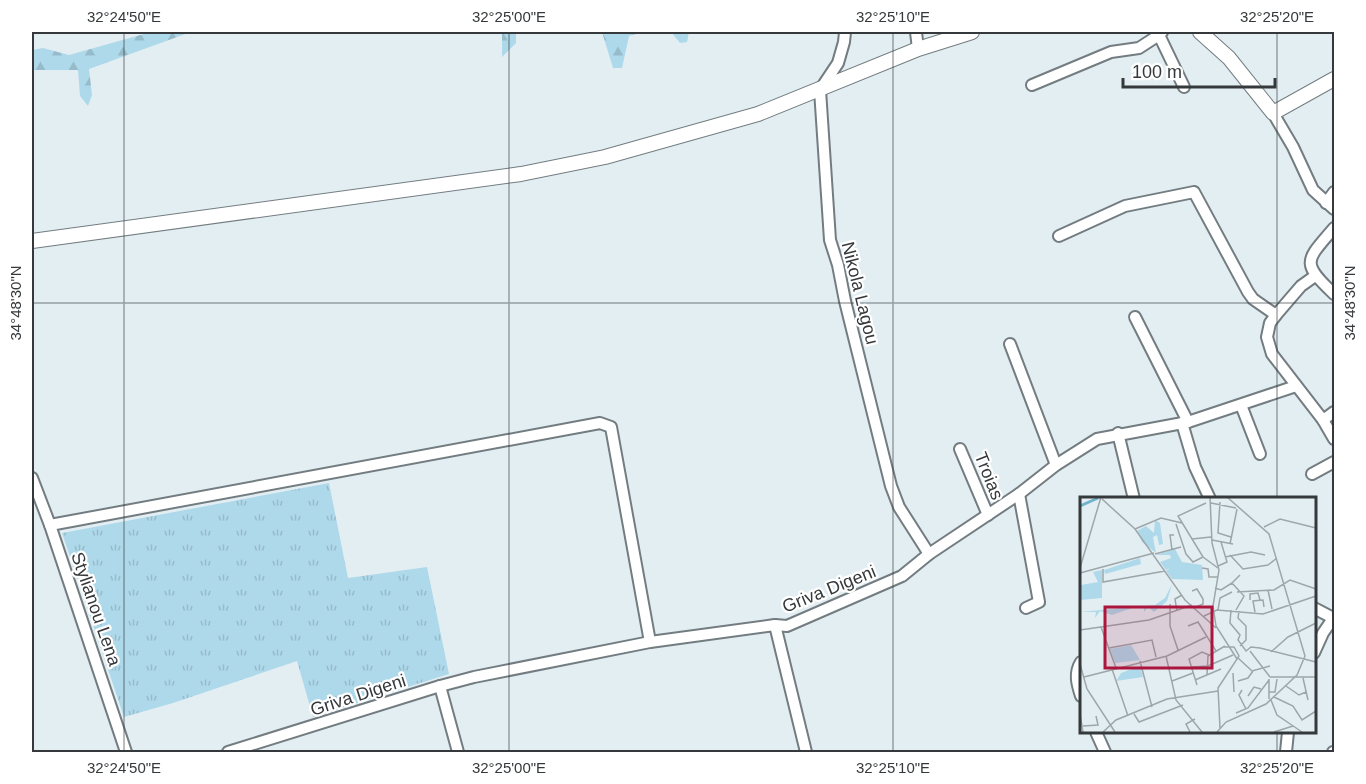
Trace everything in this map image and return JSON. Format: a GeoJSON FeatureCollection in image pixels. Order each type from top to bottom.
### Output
{"type":"FeatureCollection","features":[{"type":"Feature","properties":{"kind":"street"},"geometry":{"type":"LineString","coordinates":[[820,90],[838,63],[844,42],[844,32]]}},
{"type":"Feature","properties":{"kind":"street"},"geometry":{"type":"LineString","coordinates":[[916,32],[918,49]]}},
{"type":"Feature","properties":{"kind":"street"},"geometry":{"type":"LineString","coordinates":[[32,241],[521,174],[605,157],[758,114],[918,49],[972,32]]}},
{"type":"Feature","properties":{"kind":"street"},"geometry":{"type":"LineString","coordinates":[[1200,32],[1229,58],[1273,113],[1293,147],[1313,190],[1330,206],[1335,192]]}},
{"type":"Feature","properties":{"kind":"street"},"geometry":{"type":"LineString","coordinates":[[1032,85],[1104,54],[1139,48],[1161,33],[1184,87]]}},
{"type":"Feature","properties":{"kind":"street"},"geometry":{"type":"LineString","coordinates":[[1273,113],[1335,79]]}},
{"type":"Feature","properties":{"kind":"street","name":"Nikola Lagou"},"geometry":{"type":"LineString","coordinates":[[820,90],[830,240],[891,486],[899,507],[929,554]]}},
{"type":"Feature","properties":{"kind":"street"},"geometry":{"type":"LineString","coordinates":[[1059,236],[1125,206],[1194,192],[1248,292],[1276,315]]}},
{"type":"Feature","properties":{"kind":"street"},"geometry":{"type":"LineString","coordinates":[[1335,228],[1312,253],[1310,263],[1315,276],[1335,294]]}},
{"type":"Feature","properties":{"kind":"street"},"geometry":{"type":"LineString","coordinates":[[1315,276],[1300,286],[1276,315],[1268,329],[1269,346],[1272,354],[1335,439]]}},
{"type":"Feature","properties":{"kind":"street"},"geometry":{"type":"LineString","coordinates":[[1135,318],[1185,423],[1195,467],[1209,497]]}},
{"type":"Feature","properties":{"kind":"street"},"geometry":{"type":"LineString","coordinates":[[1010,344],[1056,465]]}},
{"type":"Feature","properties":{"kind":"street","name":"Griva Digeni"},"geometry":{"type":"LineString","coordinates":[[228,753],[440,686],[527,665],[650,642],[775,625],[787,626],[902,576],[929,554],[1097,439],[1118,433],[1185,423],[1296,386]]}},
{"type":"Feature","properties":{"kind":"street"},"geometry":{"type":"LineString","coordinates":[[1241,405],[1260,454]]}},
{"type":"Feature","properties":{"kind":"street"},"geometry":{"type":"LineString","coordinates":[[1323,420],[1335,412]]}},
{"type":"Feature","properties":{"kind":"street"},"geometry":{"type":"LineString","coordinates":[[50,525],[600,423],[611,427],[650,642]]}},
{"type":"Feature","properties":{"kind":"street"},"geometry":{"type":"LineString","coordinates":[[1118,433],[1134,497]]}},
{"type":"Feature","properties":{"kind":"street","name":"Troias"},"geometry":{"type":"LineString","coordinates":[[960,449],[988,515]]}},
{"type":"Feature","properties":{"kind":"street"},"geometry":{"type":"LineString","coordinates":[[1312,474],[1335,462]]}},
{"type":"Feature","properties":{"kind":"street","name":"Stylianou Lena"},"geometry":{"type":"LineString","coordinates":[[32,478],[50,525],[126,753]]}},
{"type":"Feature","properties":{"kind":"street"},"geometry":{"type":"LineString","coordinates":[[1019,494],[1040,602],[1026,608]]}},
{"type":"Feature","properties":{"kind":"street"},"geometry":{"type":"LineString","coordinates":[[1315,608],[1334,617],[1315,651]]}},
{"type":"Feature","properties":{"kind":"street"},"geometry":{"type":"LineString","coordinates":[[775,625],[806,753]]}},
{"type":"Feature","properties":{"kind":"street"},"geometry":{"type":"LineString","coordinates":[[1080,663],[1076,679],[1080,693]]}},
{"type":"Feature","properties":{"kind":"street"},"geometry":{"type":"LineString","coordinates":[[440,686],[458,753]]}},
{"type":"Feature","properties":{"kind":"street"},"geometry":{"type":"LineString","coordinates":[[1096,733],[1105,753]]}},
{"type":"Feature","properties":{"kind":"street"},"geometry":{"type":"LineString","coordinates":[[1286,753],[1288,733]]}},
{"type":"Feature","properties":{"kind":"green space"},"geometry":{"type":"Polygon","coordinates":[[[151,32],[191,32],[89,69],[92,95],[88,106],[80,96],[78,70],[32,70],[32,50],[43,48],[69,55],[151,32]]]}},
{"type":"Feature","properties":{"kind":"green space"},"geometry":{"type":"Polygon","coordinates":[[[502,32],[516,32],[516,43],[502,57],[502,32]]]}},
{"type":"Feature","properties":{"kind":"green space"},"geometry":{"type":"Polygon","coordinates":[[[602,32],[643,32],[629,36],[622,68],[613,68],[602,32]]]}},
{"type":"Feature","properties":{"kind":"green space"},"geometry":{"type":"Polygon","coordinates":[[[671,32],[689,32],[687,42],[680,43],[671,32]]]}},
{"type":"Feature","properties":{"kind":"green space"},"geometry":{"type":"Polygon","coordinates":[[[329,483],[348,578],[427,567],[449,674],[313,717],[297,661],[124,717],[62,533],[329,483]]]}}]}
